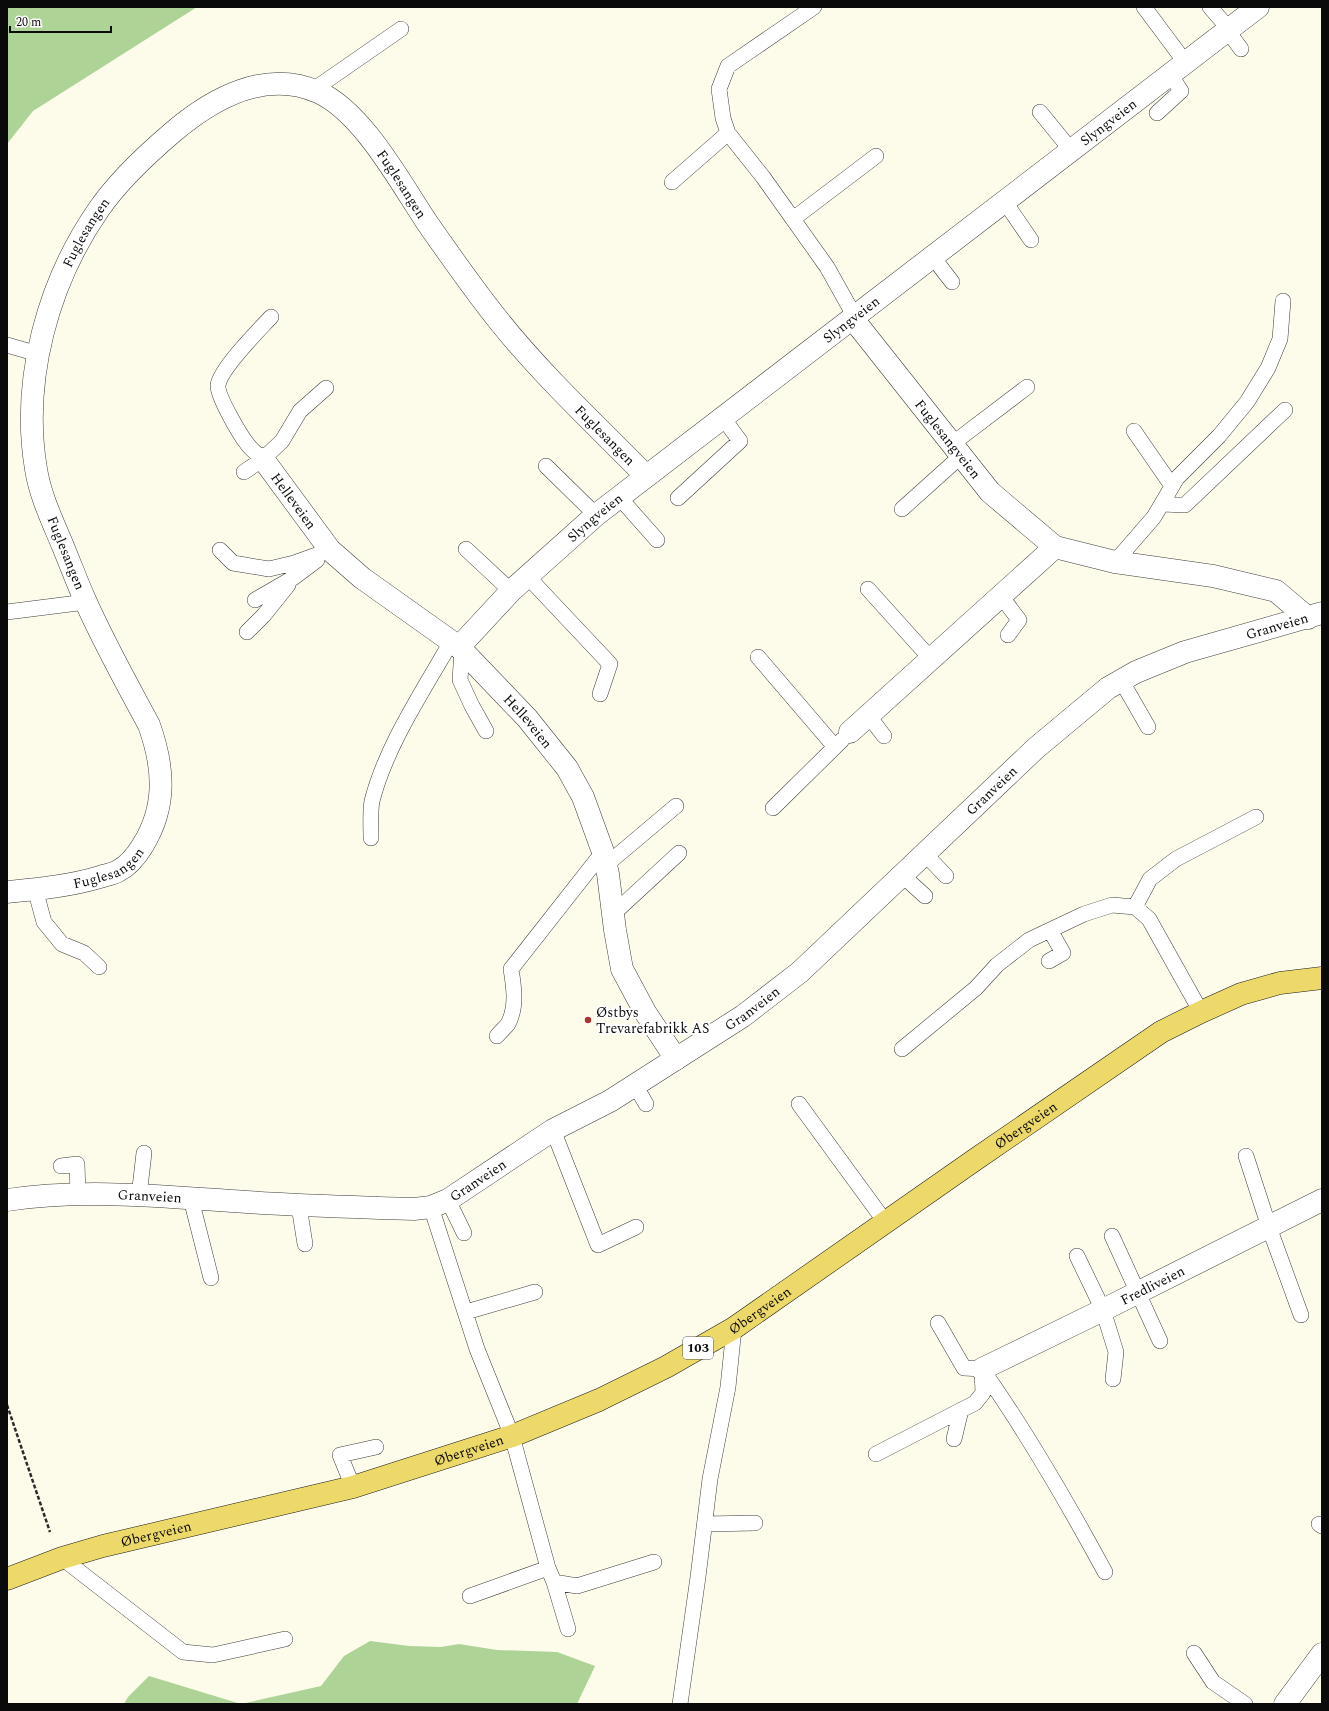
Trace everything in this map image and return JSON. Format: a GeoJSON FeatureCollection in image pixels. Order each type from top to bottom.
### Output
{"type":"FeatureCollection","features":[{"type":"Feature","properties":{"kind":"main road","name":"Øbergveien"},"geometry":{"type":"LineString","coordinates":[[7,1579],[61,1558],[110,1544],[353,1487],[512,1436],[600,1400],[666,1367],[734,1328],[886,1223],[976,1158],[1160,1032],[1241,994],[1280,983],[1322,978]]}},
{"type":"Feature","properties":{"kind":"street","name":"Slyngveien"},"geometry":{"type":"LineString","coordinates":[[457,646],[511,591],[596,515],[1258,7]]}},
{"type":"Feature","properties":{"kind":"street","name":"Fuglesangen"},"geometry":{"type":"LineString","coordinates":[[7,892],[62,886],[90,880],[118,871],[136,856],[156,820],[162,782],[155,742],[148,725],[86,602],[47,506],[36,471],[32,432],[33,396],[38,354],[47,317],[62,276],[78,241],[100,207],[127,174],[161,142],[196,113],[227,96],[253,86],[274,83],[300,86],[313,90],[324,94],[339,105],[362,128],[397,176],[448,253],[501,323],[554,383],[646,476]]}},
{"type":"Feature","properties":{"kind":"street","name":"Fuglesangveien"},"geometry":{"type":"LineString","coordinates":[[854,318],[990,492],[1055,547],[1115,562],[1213,576],[1276,591],[1315,616]]}},
{"type":"Feature","properties":{"kind":"street","name":"Helleveien"},"geometry":{"type":"LineString","coordinates":[[263,460],[330,550],[362,578],[457,646],[527,718],[567,768],[583,797],[604,858],[622,968],[645,1012],[676,1059]]}},
{"type":"Feature","properties":{"kind":"street"},"geometry":{"type":"LineString","coordinates":[[842,740],[1055,547]]}},
{"type":"Feature","properties":{"kind":"street","name":"Granveien"},"geometry":{"type":"LineString","coordinates":[[7,1200],[78,1195],[139,1196],[191,1198],[299,1206],[414,1209],[440,1203],[553,1130],[610,1101],[744,1016],[800,972],[903,876],[1036,748],[1102,693],[1121,680],[1161,661],[1185,652],[1315,616]]}},
{"type":"Feature","properties":{"kind":"street","name":"Fredliveien"},"geometry":{"type":"LineString","coordinates":[[982,1369],[1322,1200]]}},
{"type":"Feature","properties":{"kind":"street"},"geometry":{"type":"LineString","coordinates":[[1285,1704],[1322,1654]]}},
{"type":"Feature","properties":{"kind":"lane"},"geometry":{"type":"LineString","coordinates":[[814,7],[728,66],[719,88],[723,118],[728,132],[827,267],[854,318]]}},
{"type":"Feature","properties":{"kind":"lane"},"geometry":{"type":"LineString","coordinates":[[1144,7],[1177,68],[1181,91],[1157,113]]}},
{"type":"Feature","properties":{"kind":"lane"},"geometry":{"type":"LineString","coordinates":[[1210,7],[1228,29],[1241,49]]}},
{"type":"Feature","properties":{"kind":"lane"},"geometry":{"type":"LineString","coordinates":[[313,90],[401,29]]}},
{"type":"Feature","properties":{"kind":"lane"},"geometry":{"type":"LineString","coordinates":[[1040,112],[1071,150]]}},
{"type":"Feature","properties":{"kind":"lane"},"geometry":{"type":"LineString","coordinates":[[672,182],[728,132]]}},
{"type":"Feature","properties":{"kind":"lane"},"geometry":{"type":"LineString","coordinates":[[793,219],[876,156]]}},
{"type":"Feature","properties":{"kind":"lane"},"geometry":{"type":"LineString","coordinates":[[1005,202],[1031,240]]}},
{"type":"Feature","properties":{"kind":"lane"},"geometry":{"type":"LineString","coordinates":[[932,256],[952,282]]}},
{"type":"Feature","properties":{"kind":"lane"},"geometry":{"type":"LineString","coordinates":[[1115,562],[1154,517],[1177,478],[1219,436],[1248,402],[1268,368],[1280,339],[1283,300]]}},
{"type":"Feature","properties":{"kind":"lane"},"geometry":{"type":"LineString","coordinates":[[263,460],[248,445],[221,399],[218,385],[228,367],[270,317]]}},
{"type":"Feature","properties":{"kind":"lane"},"geometry":{"type":"LineString","coordinates":[[7,345],[38,354]]}},
{"type":"Feature","properties":{"kind":"lane"},"geometry":{"type":"LineString","coordinates":[[902,509],[957,450],[1027,387]]}},
{"type":"Feature","properties":{"kind":"lane"},"geometry":{"type":"LineString","coordinates":[[244,472],[263,460],[282,441],[300,411],[326,388]]}},
{"type":"Feature","properties":{"kind":"lane"},"geometry":{"type":"LineString","coordinates":[[1162,504],[1185,505],[1285,410]]}},
{"type":"Feature","properties":{"kind":"lane"},"geometry":{"type":"LineString","coordinates":[[678,498],[740,441],[723,418]]}},
{"type":"Feature","properties":{"kind":"lane"},"geometry":{"type":"LineString","coordinates":[[1134,431],[1172,486]]}},
{"type":"Feature","properties":{"kind":"lane"},"geometry":{"type":"LineString","coordinates":[[546,466],[596,515]]}},
{"type":"Feature","properties":{"kind":"lane"},"geometry":{"type":"LineString","coordinates":[[619,497],[656,540]]}},
{"type":"Feature","properties":{"kind":"lane"},"geometry":{"type":"LineString","coordinates":[[466,549],[511,591]]}},
{"type":"Feature","properties":{"kind":"lane"},"geometry":{"type":"LineString","coordinates":[[220,550],[233,563],[268,569],[294,563],[330,550]]}},
{"type":"Feature","properties":{"kind":"lane"},"geometry":{"type":"LineString","coordinates":[[255,600],[293,578],[330,550]]}},
{"type":"Feature","properties":{"kind":"lane"},"geometry":{"type":"LineString","coordinates":[[527,576],[610,664],[600,694]]}},
{"type":"Feature","properties":{"kind":"lane"},"geometry":{"type":"LineString","coordinates":[[247,632],[264,615],[293,578]]}},
{"type":"Feature","properties":{"kind":"lane"},"geometry":{"type":"LineString","coordinates":[[868,589],[931,659]]}},
{"type":"Feature","properties":{"kind":"lane"},"geometry":{"type":"LineString","coordinates":[[1000,596],[1019,620],[1008,635]]}},
{"type":"Feature","properties":{"kind":"lane"},"geometry":{"type":"LineString","coordinates":[[7,612],[86,602]]}},
{"type":"Feature","properties":{"kind":"lane"},"geometry":{"type":"LineString","coordinates":[[457,646],[460,680],[486,731]]}},
{"type":"Feature","properties":{"kind":"lane"},"geometry":{"type":"LineString","coordinates":[[371,838],[372,803],[381,772],[411,710],[457,646]]}},
{"type":"Feature","properties":{"kind":"lane"},"geometry":{"type":"LineString","coordinates":[[758,657],[842,740],[773,808]]}},
{"type":"Feature","properties":{"kind":"lane"},"geometry":{"type":"LineString","coordinates":[[1121,680],[1148,727]]}},
{"type":"Feature","properties":{"kind":"lane"},"geometry":{"type":"LineString","coordinates":[[868,715],[884,736]]}},
{"type":"Feature","properties":{"kind":"lane"},"geometry":{"type":"LineString","coordinates":[[497,1036],[507,1025],[514,1005],[514,988],[511,968],[604,858],[676,806]]}},
{"type":"Feature","properties":{"kind":"lane"},"geometry":{"type":"LineString","coordinates":[[1135,906],[1150,879],[1176,859],[1256,817]]}},
{"type":"Feature","properties":{"kind":"lane"},"geometry":{"type":"LineString","coordinates":[[613,914],[679,853]]}},
{"type":"Feature","properties":{"kind":"lane"},"geometry":{"type":"LineString","coordinates":[[925,854],[946,876]]}},
{"type":"Feature","properties":{"kind":"lane"},"geometry":{"type":"LineString","coordinates":[[903,876],[926,896]]}},
{"type":"Feature","properties":{"kind":"lane"},"geometry":{"type":"LineString","coordinates":[[35,889],[44,922],[62,944],[84,953],[99,967]]}},
{"type":"Feature","properties":{"kind":"lane"},"geometry":{"type":"LineString","coordinates":[[902,1049],[976,988],[997,965],[1029,940],[1084,914],[1112,905],[1135,906],[1149,920],[1201,1012]]}},
{"type":"Feature","properties":{"kind":"lane"},"geometry":{"type":"LineString","coordinates":[[1049,961],[1063,953],[1050,930]]}},
{"type":"Feature","properties":{"kind":"lane"},"geometry":{"type":"LineString","coordinates":[[634,1085],[646,1104]]}},
{"type":"Feature","properties":{"kind":"lane"},"geometry":{"type":"LineString","coordinates":[[799,1104],[886,1223]]}},
{"type":"Feature","properties":{"kind":"lane"},"geometry":{"type":"LineString","coordinates":[[553,1130],[598,1245],[636,1227]]}},
{"type":"Feature","properties":{"kind":"lane"},"geometry":{"type":"LineString","coordinates":[[139,1196],[144,1153]]}},
{"type":"Feature","properties":{"kind":"lane"},"geometry":{"type":"LineString","coordinates":[[1246,1156],[1269,1227],[1301,1315]]}},
{"type":"Feature","properties":{"kind":"lane"},"geometry":{"type":"LineString","coordinates":[[61,1166],[77,1164],[78,1195]]}},
{"type":"Feature","properties":{"kind":"lane"},"geometry":{"type":"LineString","coordinates":[[191,1198],[211,1278]]}},
{"type":"Feature","properties":{"kind":"lane"},"geometry":{"type":"LineString","coordinates":[[440,1203],[464,1234]]}},
{"type":"Feature","properties":{"kind":"lane"},"geometry":{"type":"LineString","coordinates":[[440,1203],[466,1312],[477,1349],[512,1436],[548,1568],[554,1582],[568,1629]]}},
{"type":"Feature","properties":{"kind":"lane"},"geometry":{"type":"LineString","coordinates":[[299,1206],[305,1244]]}},
{"type":"Feature","properties":{"kind":"lane"},"geometry":{"type":"LineString","coordinates":[[1112,1236],[1139,1292],[1160,1341]]}},
{"type":"Feature","properties":{"kind":"lane"},"geometry":{"type":"LineString","coordinates":[[1077,1256],[1103,1310],[1116,1352],[1113,1379]]}},
{"type":"Feature","properties":{"kind":"lane"},"geometry":{"type":"LineString","coordinates":[[466,1312],[535,1292]]}},
{"type":"Feature","properties":{"kind":"lane"},"geometry":{"type":"LineString","coordinates":[[938,1323],[964,1368],[982,1369]]}},
{"type":"Feature","properties":{"kind":"lane"},"geometry":{"type":"LineString","coordinates":[[680,1704],[710,1479],[728,1387],[734,1328]]}},
{"type":"Feature","properties":{"kind":"lane"},"geometry":{"type":"LineString","coordinates":[[876,1454],[975,1403],[983,1393],[982,1369]]}},
{"type":"Feature","properties":{"kind":"lane"},"geometry":{"type":"LineString","coordinates":[[982,1369],[1010,1408],[1061,1492],[1105,1572]]}},
{"type":"Feature","properties":{"kind":"lane"},"geometry":{"type":"LineString","coordinates":[[954,1439],[961,1410]]}},
{"type":"Feature","properties":{"kind":"lane"},"geometry":{"type":"LineString","coordinates":[[353,1487],[340,1455],[376,1447]]}},
{"type":"Feature","properties":{"kind":"lane"},"geometry":{"type":"LineString","coordinates":[[705,1524],[755,1523]]}},
{"type":"Feature","properties":{"kind":"lane"},"geometry":{"type":"LineString","coordinates":[[61,1558],[183,1652],[213,1655],[285,1639]]}},
{"type":"Feature","properties":{"kind":"lane"},"geometry":{"type":"LineString","coordinates":[[554,1582],[577,1586],[654,1562]]}},
{"type":"Feature","properties":{"kind":"lane"},"geometry":{"type":"LineString","coordinates":[[470,1596],[548,1568]]}},
{"type":"Feature","properties":{"kind":"lane"},"geometry":{"type":"LineString","coordinates":[[1194,1654],[1213,1682],[1245,1704]]}},
{"type":"Feature","properties":{"kind":"path"},"geometry":{"type":"LineString","coordinates":[[7,1405],[61,1558]]}},
{"type":"Feature","properties":{"kind":"green space"},"geometry":{"type":"Polygon","coordinates":[[[7,7],[197,7],[33,111],[7,144],[7,7]]]}},
{"type":"Feature","properties":{"kind":"green space"},"geometry":{"type":"Polygon","coordinates":[[[370,1641],[409,1646],[441,1647],[459,1644],[497,1650],[557,1652],[595,1666],[577,1704],[241,1704],[321,1686],[344,1656],[370,1641]]]}},
{"type":"Feature","properties":{"kind":"green space"},"geometry":{"type":"Polygon","coordinates":[[[149,1676],[241,1704],[124,1704],[128,1697],[149,1676]]]}},
{"type":"Feature","properties":{"kind":"place","name":"Østbys Trevarefabrikk AS"},"geometry":{"type":"Point","coordinates":[588,1020]}}]}
